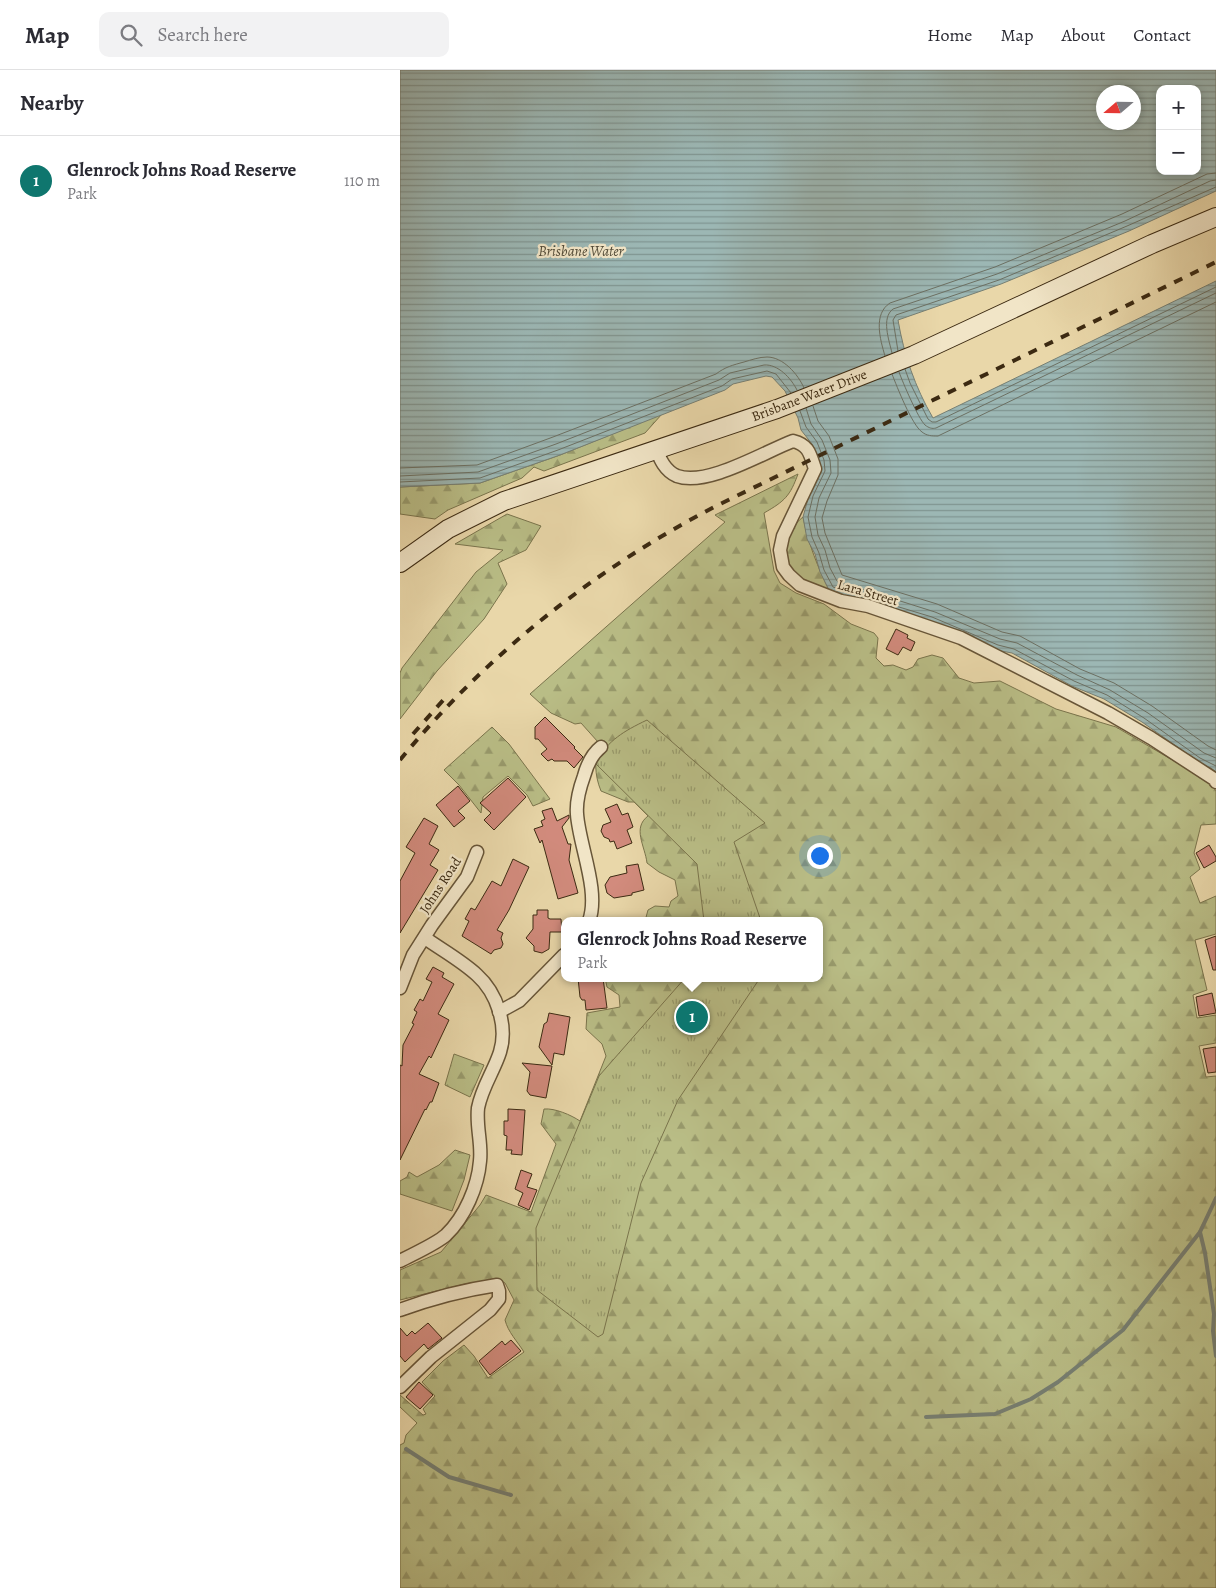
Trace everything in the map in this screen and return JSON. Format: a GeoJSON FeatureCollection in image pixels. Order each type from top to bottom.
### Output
{"type":"FeatureCollection","features":[{"type":"Feature","properties":{"kind":"main road","name":"Brisbane Water Drive"},"geometry":{"type":"LineString","coordinates":[[400,563],[448,529],[504,501],[777,409],[914,355],[1152,244],[1216,217]]}},
{"type":"Feature","properties":{"kind":"street","name":"Lara Street"},"geometry":{"type":"LineString","coordinates":[[656,449],[661,462],[675,475],[696,477],[725,471],[792,441],[802,443],[810,453],[815,469],[783,536],[780,550],[784,568],[800,585],[841,601],[868,606],[938,629],[967,641],[1115,717],[1151,738],[1216,782]]}},
{"type":"Feature","properties":{"kind":"street"},"geometry":{"type":"LineString","coordinates":[[590,917],[593,898],[577,813],[584,774],[593,754],[601,747]]}},
{"type":"Feature","properties":{"kind":"street","name":"Johns Road"},"geometry":{"type":"LineString","coordinates":[[400,988],[413,955],[467,877],[478,852]]}},
{"type":"Feature","properties":{"kind":"street"},"geometry":{"type":"LineString","coordinates":[[400,1261],[446,1236],[460,1217],[476,1185],[480,1160],[477,1126],[478,1109],[482,1091],[500,1050],[502,1028],[500,1012],[492,995],[478,976],[425,938]]}},
{"type":"Feature","properties":{"kind":"street"},"geometry":{"type":"LineString","coordinates":[[500,1012],[519,1000],[561,958]]}},
{"type":"Feature","properties":{"kind":"street"},"geometry":{"type":"LineString","coordinates":[[400,1310],[423,1301],[484,1286],[497,1284],[499,1291],[499,1299],[490,1310],[431,1357],[400,1387]]}},
{"type":"Feature","properties":{"kind":"green space"},"geometry":{"type":"Polygon","coordinates":[[[662,414],[645,433],[544,471],[534,467],[522,478],[448,510],[435,519],[400,514],[400,487],[480,483],[560,455],[662,414]]]}},
{"type":"Feature","properties":{"kind":"green space"},"geometry":{"type":"Polygon","coordinates":[[[798,474],[786,497],[764,513],[774,571],[780,583],[796,593],[824,604],[851,624],[874,633],[878,638],[876,658],[884,666],[893,665],[906,670],[913,667],[918,659],[932,655],[943,658],[959,678],[974,683],[1000,681],[1056,709],[1116,727],[1210,782],[1216,791],[1216,824],[1201,825],[1194,853],[1200,869],[1190,877],[1200,903],[1216,896],[1216,934],[1195,940],[1207,990],[1193,995],[1197,1018],[1216,1015],[1216,1043],[1199,1046],[1206,1077],[1216,1076],[1216,1588],[400,1588],[400,1445],[404,1443],[406,1435],[417,1423],[400,1407],[400,1395],[423,1415],[426,1414],[423,1409],[435,1396],[422,1382],[443,1361],[464,1345],[474,1356],[488,1378],[524,1352],[506,1324],[505,1320],[514,1300],[505,1283],[498,1279],[465,1284],[400,1300],[400,1270],[441,1252],[486,1195],[531,1212],[556,1144],[541,1124],[544,1109],[563,1112],[580,1121],[606,1056],[602,1044],[586,1029],[587,1013],[620,1007],[619,995],[607,987],[606,982],[823,982],[823,917],[646,917],[648,910],[655,906],[669,907],[671,901],[678,896],[675,880],[647,863],[640,832],[643,821],[648,816],[634,802],[628,802],[601,791],[596,767],[598,742],[581,723],[575,724],[551,713],[530,694],[725,522],[715,515],[798,474]]]}},
{"type":"Feature","properties":{"kind":"green space"},"geometry":{"type":"Polygon","coordinates":[[[507,514],[541,526],[526,550],[498,563],[507,584],[484,619],[437,671],[400,719],[400,673],[402,668],[476,572],[503,550],[455,544],[507,514]]]}},
{"type":"Feature","properties":{"kind":"green space"},"geometry":{"type":"Polygon","coordinates":[[[803,517],[814,555],[830,592],[795,574],[785,559],[788,539],[796,524],[803,517]]]}},
{"type":"Feature","properties":{"kind":"green space"},"geometry":{"type":"Polygon","coordinates":[[[647,720],[765,823],[734,842],[760,917],[704,917],[697,864],[594,762],[606,747],[631,728],[647,720]]]}},
{"type":"Feature","properties":{"kind":"green space"},"geometry":{"type":"Polygon","coordinates":[[[492,727],[509,744],[550,799],[533,806],[527,795],[508,776],[483,797],[481,813],[459,785],[444,770],[492,727]]]}},
{"type":"Feature","properties":{"kind":"green space"},"geometry":{"type":"Polygon","coordinates":[[[681,982],[757,982],[678,1100],[641,1183],[603,1334],[598,1337],[537,1290],[536,1228],[599,1076],[681,982]]]}},
{"type":"Feature","properties":{"kind":"green space"},"geometry":{"type":"Polygon","coordinates":[[[454,1054],[484,1065],[470,1097],[445,1085],[454,1054]]]}},
{"type":"Feature","properties":{"kind":"green space"},"geometry":{"type":"Polygon","coordinates":[[[455,1150],[470,1155],[464,1180],[452,1211],[400,1194],[400,1181],[407,1177],[409,1172],[417,1177],[439,1165],[455,1150]]]}},
{"type":"Feature","properties":{"kind":"water","name":"Brisbane Water"},"geometry":{"type":"Polygon","coordinates":[[[400,70],[1216,70],[1216,191],[1129,231],[1001,284],[898,320],[903,346],[911,370],[933,418],[1216,281],[1216,772],[1104,699],[1072,686],[1012,653],[996,650],[872,603],[830,592],[807,539],[803,517],[809,495],[820,470],[819,461],[812,444],[801,430],[798,418],[785,391],[772,377],[766,376],[733,384],[725,390],[560,455],[480,483],[400,487],[400,70]]]}},
{"type":"Feature","properties":{"kind":"building"},"geometry":{"type":"Polygon","coordinates":[[[896,629],[908,635],[907,638],[915,642],[911,651],[903,647],[898,655],[886,649],[896,629]]]}},
{"type":"Feature","properties":{"kind":"building"},"geometry":{"type":"Polygon","coordinates":[[[545,717],[583,757],[574,768],[567,761],[554,761],[552,759],[548,761],[541,754],[547,749],[538,739],[535,739],[535,727],[545,717]]]}},
{"type":"Feature","properties":{"kind":"building"},"geometry":{"type":"Polygon","coordinates":[[[508,778],[526,797],[494,830],[484,820],[491,813],[480,803],[508,778]]]}},
{"type":"Feature","properties":{"kind":"building"},"geometry":{"type":"Polygon","coordinates":[[[458,786],[470,801],[458,811],[465,818],[454,827],[436,805],[458,786]]]}},
{"type":"Feature","properties":{"kind":"building"},"geometry":{"type":"Polygon","coordinates":[[[617,804],[622,815],[628,813],[633,827],[627,830],[632,843],[617,849],[614,841],[610,842],[601,831],[603,825],[611,822],[605,809],[617,804]]]}},
{"type":"Feature","properties":{"kind":"building"},"geometry":{"type":"Polygon","coordinates":[[[552,808],[557,821],[569,815],[569,818],[562,827],[568,844],[571,844],[569,860],[578,893],[558,899],[542,840],[540,843],[534,829],[543,826],[541,821],[545,819],[542,811],[552,808]]]}},
{"type":"Feature","properties":{"kind":"building"},"geometry":{"type":"Polygon","coordinates":[[[424,818],[438,826],[429,844],[439,850],[430,865],[438,870],[400,933],[400,881],[415,853],[406,847],[424,818]]]}},
{"type":"Feature","properties":{"kind":"building"},"geometry":{"type":"Polygon","coordinates":[[[1209,845],[1216,857],[1216,861],[1204,868],[1196,853],[1209,845]]]}},
{"type":"Feature","properties":{"kind":"building"},"geometry":{"type":"Polygon","coordinates":[[[513,859],[529,867],[509,910],[497,930],[503,933],[501,938],[503,944],[501,948],[494,950],[491,954],[462,936],[469,921],[465,919],[471,908],[475,910],[492,881],[501,886],[513,859]]]}},
{"type":"Feature","properties":{"kind":"building"},"geometry":{"type":"Polygon","coordinates":[[[638,864],[644,890],[632,893],[632,895],[614,898],[607,893],[605,885],[610,877],[627,873],[626,866],[638,864]]]}},
{"type":"Feature","properties":{"kind":"building"},"geometry":{"type":"Polygon","coordinates":[[[537,910],[548,910],[548,918],[561,919],[561,932],[550,932],[549,949],[542,953],[534,951],[534,946],[526,938],[533,929],[533,915],[537,915],[537,910]]]}},
{"type":"Feature","properties":{"kind":"building"},"geometry":{"type":"Polygon","coordinates":[[[1216,936],[1216,970],[1213,970],[1205,940],[1216,936]]]}},
{"type":"Feature","properties":{"kind":"building"},"geometry":{"type":"Polygon","coordinates":[[[433,967],[444,973],[442,977],[454,984],[438,1014],[449,1020],[431,1058],[429,1056],[419,1074],[439,1083],[432,1102],[425,1109],[400,1160],[400,1065],[402,1066],[403,1045],[414,1024],[412,1023],[417,1012],[414,1010],[420,999],[423,1001],[432,982],[426,979],[433,967]]]}},
{"type":"Feature","properties":{"kind":"building"},"geometry":{"type":"Polygon","coordinates":[[[578,982],[604,982],[607,1008],[586,1010],[585,1000],[582,1000],[578,982]]]}},
{"type":"Feature","properties":{"kind":"building"},"geometry":{"type":"Polygon","coordinates":[[[1212,993],[1216,1013],[1199,1016],[1196,997],[1212,993]]]}},
{"type":"Feature","properties":{"kind":"building"},"geometry":{"type":"Polygon","coordinates":[[[549,1013],[570,1017],[564,1055],[554,1053],[552,1065],[539,1047],[544,1024],[547,1022],[549,1013]]]}},
{"type":"Feature","properties":{"kind":"building"},"geometry":{"type":"Polygon","coordinates":[[[1216,1047],[1216,1072],[1208,1073],[1203,1049],[1216,1047]]]}},
{"type":"Feature","properties":{"kind":"building"},"geometry":{"type":"Polygon","coordinates":[[[522,1063],[552,1066],[546,1098],[530,1095],[527,1091],[530,1072],[522,1063]]]}},
{"type":"Feature","properties":{"kind":"building"},"geometry":{"type":"Polygon","coordinates":[[[508,1109],[525,1110],[522,1155],[511,1154],[512,1150],[506,1150],[507,1136],[504,1135],[504,1121],[508,1121],[508,1109]]]}},
{"type":"Feature","properties":{"kind":"building"},"geometry":{"type":"Polygon","coordinates":[[[521,1170],[532,1174],[527,1187],[537,1190],[529,1210],[518,1205],[523,1193],[515,1189],[521,1170]]]}},
{"type":"Feature","properties":{"kind":"building"},"geometry":{"type":"Polygon","coordinates":[[[428,1323],[442,1338],[428,1349],[424,1344],[405,1362],[400,1356],[400,1328],[407,1336],[412,1331],[415,1334],[428,1323]]]}},
{"type":"Feature","properties":{"kind":"building"},"geometry":{"type":"Polygon","coordinates":[[[511,1340],[521,1351],[490,1375],[479,1361],[502,1341],[505,1345],[511,1340]]]}},
{"type":"Feature","properties":{"kind":"building"},"geometry":{"type":"Polygon","coordinates":[[[419,1382],[433,1395],[420,1409],[406,1397],[419,1382]]]}},
{"type":"Feature","properties":{"kind":"waterway"},"geometry":{"type":"LineString","coordinates":[[926,1417],[995,1414],[1031,1399],[1058,1382],[1123,1330],[1200,1232],[1216,1198]]}},
{"type":"Feature","properties":{"kind":"waterway"},"geometry":{"type":"LineString","coordinates":[[1200,1232],[1214,1314],[1213,1331],[1216,1356]]}},
{"type":"Feature","properties":{"kind":"waterway"},"geometry":{"type":"LineString","coordinates":[[406,1449],[449,1477],[511,1495]]}},
{"type":"Feature","properties":{"kind":"railway"},"geometry":{"type":"LineString","coordinates":[[400,760],[469,684],[506,650],[545,617],[628,557],[716,506],[1216,262]]}},
{"type":"Feature","properties":{"kind":"railway"},"geometry":{"type":"LineString","coordinates":[[413,734],[446,697]]}},
{"type":"Feature","properties":{"kind":"place","name":"Glenrock Johns Road Reserve"},"geometry":{"type":"Point","coordinates":[692,1017]}}]}
